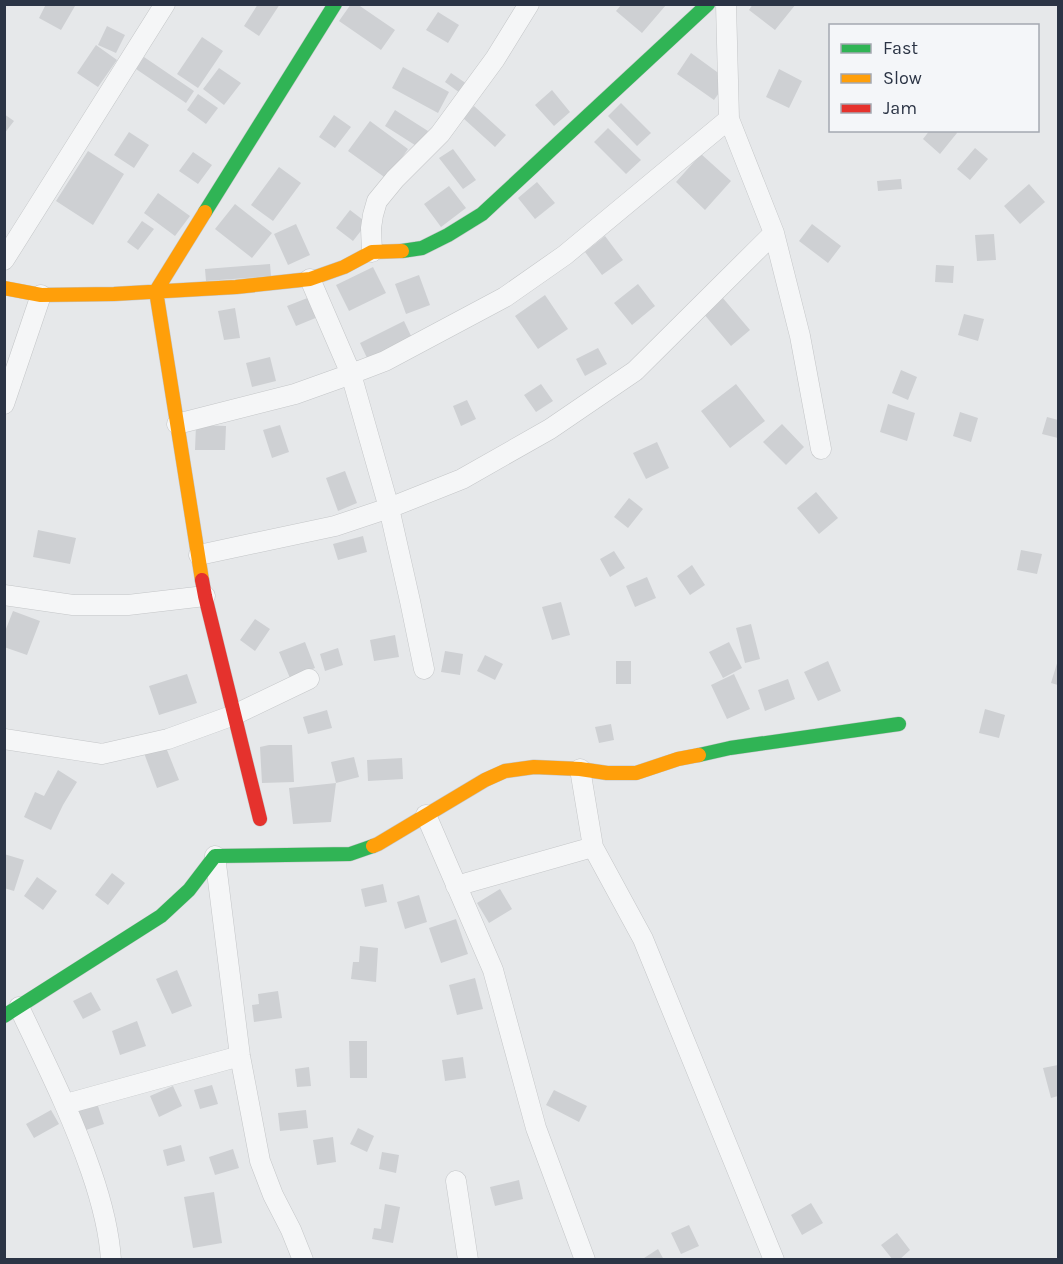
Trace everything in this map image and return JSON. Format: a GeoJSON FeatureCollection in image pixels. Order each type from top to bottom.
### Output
{"type":"FeatureCollection","features":[{"type":"Feature","properties":{"kind":"street"},"geometry":{"type":"LineString","coordinates":[[4,260],[165,4]]}},
{"type":"Feature","properties":{"kind":"street"},"geometry":{"type":"LineString","coordinates":[[260,819],[205,596],[156,291],[335,4]]}},
{"type":"Feature","properties":{"kind":"street"},"geometry":{"type":"LineString","coordinates":[[372,252],[371,228],[377,201],[395,179],[440,134],[495,59],[529,4]]}},
{"type":"Feature","properties":{"kind":"street"},"geometry":{"type":"LineString","coordinates":[[4,288],[41,295],[114,294],[236,287],[310,279],[344,267],[372,252],[396,252],[422,248],[482,214],[708,4]]}},
{"type":"Feature","properties":{"kind":"street"},"geometry":{"type":"LineString","coordinates":[[726,4],[729,119],[774,233],[800,336],[821,449]]}},
{"type":"Feature","properties":{"kind":"street"},"geometry":{"type":"LineString","coordinates":[[177,424],[295,394],[351,374],[386,360],[505,297],[565,255],[729,119]]}},
{"type":"Feature","properties":{"kind":"street"},"geometry":{"type":"LineString","coordinates":[[199,555],[335,526],[389,508],[462,479],[550,429],[635,371],[774,233]]}},
{"type":"Feature","properties":{"kind":"street"},"geometry":{"type":"LineString","coordinates":[[310,279],[351,374],[389,508],[424,669]]}},
{"type":"Feature","properties":{"kind":"street"},"geometry":{"type":"LineString","coordinates":[[4,404],[41,295]]}},
{"type":"Feature","properties":{"kind":"street"},"geometry":{"type":"LineString","coordinates":[[4,595],[73,605],[128,605],[205,596]]}},
{"type":"Feature","properties":{"kind":"street"},"geometry":{"type":"LineString","coordinates":[[4,739],[102,754],[168,738],[234,715],[309,680]]}},
{"type":"Feature","properties":{"kind":"street"},"geometry":{"type":"LineString","coordinates":[[214,856],[350,854],[378,844],[485,780],[505,771],[534,767],[636,773],[678,759],[730,748],[899,724]]}},
{"type":"Feature","properties":{"kind":"street"},"geometry":{"type":"LineString","coordinates":[[580,769],[593,847],[643,939],[774,1260]]}},
{"type":"Feature","properties":{"kind":"street"},"geometry":{"type":"LineString","coordinates":[[426,815],[493,970],[536,1128],[585,1260]]}},
{"type":"Feature","properties":{"kind":"street"},"geometry":{"type":"LineString","coordinates":[[456,886],[593,847]]}},
{"type":"Feature","properties":{"kind":"street"},"geometry":{"type":"LineString","coordinates":[[111,1260],[107,1226],[80,1139],[66,1104],[12,1012],[161,916],[189,890],[214,856]]}},
{"type":"Feature","properties":{"kind":"street"},"geometry":{"type":"LineString","coordinates":[[214,856],[240,1056],[260,1161],[303,1260]]}},
{"type":"Feature","properties":{"kind":"street"},"geometry":{"type":"LineString","coordinates":[[66,1104],[240,1056]]}},
{"type":"Feature","properties":{"kind":"street"},"geometry":{"type":"LineString","coordinates":[[456,1181],[468,1260]]}},
{"type":"Feature","properties":{"kind":"building"},"geometry":{"type":"Polygon","coordinates":[[[46,4],[73,4],[75,6],[61,30],[39,18],[46,4]]]}},
{"type":"Feature","properties":{"kind":"building"},"geometry":{"type":"Polygon","coordinates":[[[258,4],[280,4],[259,36],[244,26],[258,4]]]}},
{"type":"Feature","properties":{"kind":"building"},"geometry":{"type":"Polygon","coordinates":[[[351,4],[357,4],[395,30],[381,50],[339,21],[351,4]]]}},
{"type":"Feature","properties":{"kind":"building"},"geometry":{"type":"Polygon","coordinates":[[[753,4],[796,4],[775,30],[749,10],[753,4]]]}},
{"type":"Feature","properties":{"kind":"building"},"geometry":{"type":"Polygon","coordinates":[[[621,5],[666,5],[642,33],[616,11],[621,5]]]}},
{"type":"Feature","properties":{"kind":"building"},"geometry":{"type":"Polygon","coordinates":[[[438,12],[459,25],[448,43],[426,30],[438,12]]]}},
{"type":"Feature","properties":{"kind":"building"},"geometry":{"type":"Polygon","coordinates":[[[107,26],[125,35],[116,53],[98,45],[107,26]]]}},
{"type":"Feature","properties":{"kind":"building"},"geometry":{"type":"Polygon","coordinates":[[[202,37],[223,51],[198,88],[177,74],[202,37]]]}},
{"type":"Feature","properties":{"kind":"building"},"geometry":{"type":"Polygon","coordinates":[[[96,45],[117,60],[98,87],[77,73],[96,45]]]}},
{"type":"Feature","properties":{"kind":"building"},"geometry":{"type":"Polygon","coordinates":[[[691,53],[728,80],[714,100],[677,74],[691,53]]]}},
{"type":"Feature","properties":{"kind":"building"},"geometry":{"type":"Polygon","coordinates":[[[144,57],[194,91],[186,103],[136,69],[144,57]]]}},
{"type":"Feature","properties":{"kind":"building"},"geometry":{"type":"Polygon","coordinates":[[[403,67],[449,92],[438,113],[392,88],[403,67]]]}},
{"type":"Feature","properties":{"kind":"building"},"geometry":{"type":"Polygon","coordinates":[[[219,68],[241,83],[224,105],[203,89],[219,68]]]}},
{"type":"Feature","properties":{"kind":"building"},"geometry":{"type":"Polygon","coordinates":[[[779,69],[802,81],[789,108],[766,97],[779,69]]]}},
{"type":"Feature","properties":{"kind":"building"},"geometry":{"type":"Polygon","coordinates":[[[451,73],[467,84],[460,93],[445,82],[451,73]]]}},
{"type":"Feature","properties":{"kind":"building"},"geometry":{"type":"Polygon","coordinates":[[[552,90],[570,112],[554,126],[535,105],[552,90]]]}},
{"type":"Feature","properties":{"kind":"building"},"geometry":{"type":"Polygon","coordinates":[[[198,94],[218,108],[206,124],[187,110],[198,94]]]}},
{"type":"Feature","properties":{"kind":"building"},"geometry":{"type":"Polygon","coordinates":[[[621,103],[651,133],[637,146],[608,116],[621,103]]]}},
{"type":"Feature","properties":{"kind":"building"},"geometry":{"type":"Polygon","coordinates":[[[474,106],[506,135],[495,147],[463,118],[474,106]]]}},
{"type":"Feature","properties":{"kind":"building"},"geometry":{"type":"Polygon","coordinates":[[[395,110],[428,131],[418,147],[385,126],[395,110]]]}},
{"type":"Feature","properties":{"kind":"building"},"geometry":{"type":"Polygon","coordinates":[[[4,114],[14,121],[4,134],[4,114]]]}},
{"type":"Feature","properties":{"kind":"building"},"geometry":{"type":"Polygon","coordinates":[[[334,115],[351,127],[335,148],[319,137],[334,115]]]}},
{"type":"Feature","properties":{"kind":"building"},"geometry":{"type":"Polygon","coordinates":[[[370,121],[408,149],[387,179],[348,151],[370,121]]]}},
{"type":"Feature","properties":{"kind":"building"},"geometry":{"type":"Polygon","coordinates":[[[608,128],[641,160],[626,174],[594,142],[608,128]]]}},
{"type":"Feature","properties":{"kind":"building"},"geometry":{"type":"Polygon","coordinates":[[[129,132],[149,145],[134,168],[114,155],[129,132]]]}},
{"type":"Feature","properties":{"kind":"building"},"geometry":{"type":"Polygon","coordinates":[[[928,132],[957,133],[940,154],[923,139],[928,132]]]}},
{"type":"Feature","properties":{"kind":"building"},"geometry":{"type":"Polygon","coordinates":[[[975,148],[988,159],[970,180],[957,169],[975,148]]]}},
{"type":"Feature","properties":{"kind":"building"},"geometry":{"type":"Polygon","coordinates":[[[453,149],[476,180],[463,189],[439,158],[453,149]]]}},
{"type":"Feature","properties":{"kind":"building"},"geometry":{"type":"Polygon","coordinates":[[[88,151],[124,174],[93,225],[56,201],[88,151]]]}},
{"type":"Feature","properties":{"kind":"building"},"geometry":{"type":"Polygon","coordinates":[[[193,152],[212,165],[198,184],[179,171],[193,152]]]}},
{"type":"Feature","properties":{"kind":"building"},"geometry":{"type":"Polygon","coordinates":[[[701,154],[731,181],[705,210],[676,182],[701,154]]]}},
{"type":"Feature","properties":{"kind":"building"},"geometry":{"type":"Polygon","coordinates":[[[279,167],[301,183],[273,221],[251,205],[279,167]]]}},
{"type":"Feature","properties":{"kind":"building"},"geometry":{"type":"Polygon","coordinates":[[[901,179],[902,189],[878,191],[877,181],[901,179]]]}},
{"type":"Feature","properties":{"kind":"building"},"geometry":{"type":"Polygon","coordinates":[[[537,182],[555,203],[535,219],[518,198],[537,182]]]}},
{"type":"Feature","properties":{"kind":"building"},"geometry":{"type":"Polygon","coordinates":[[[1029,184],[1045,202],[1020,224],[1004,206],[1029,184]]]}},
{"type":"Feature","properties":{"kind":"building"},"geometry":{"type":"Polygon","coordinates":[[[449,186],[466,208],[441,227],[424,204],[449,186]]]}},
{"type":"Feature","properties":{"kind":"building"},"geometry":{"type":"Polygon","coordinates":[[[158,193],[190,216],[175,236],[144,213],[158,193]]]}},
{"type":"Feature","properties":{"kind":"building"},"geometry":{"type":"Polygon","coordinates":[[[235,204],[272,233],[252,258],[215,229],[235,204]]]}},
{"type":"Feature","properties":{"kind":"building"},"geometry":{"type":"Polygon","coordinates":[[[350,210],[367,223],[353,241],[336,228],[350,210]]]}},
{"type":"Feature","properties":{"kind":"building"},"geometry":{"type":"Polygon","coordinates":[[[142,221],[154,229],[138,250],[127,242],[142,221]]]}},
{"type":"Feature","properties":{"kind":"building"},"geometry":{"type":"Polygon","coordinates":[[[296,224],[310,255],[288,265],[274,234],[296,224]]]}},
{"type":"Feature","properties":{"kind":"building"},"geometry":{"type":"Polygon","coordinates":[[[812,224],[841,246],[828,263],[799,241],[812,224]]]}},
{"type":"Feature","properties":{"kind":"building"},"geometry":{"type":"Polygon","coordinates":[[[994,234],[996,260],[977,261],[975,235],[994,234]]]}},
{"type":"Feature","properties":{"kind":"building"},"geometry":{"type":"Polygon","coordinates":[[[605,236],[623,260],[602,275],[585,252],[605,236]]]}},
{"type":"Feature","properties":{"kind":"building"},"geometry":{"type":"Polygon","coordinates":[[[270,264],[271,276],[206,281],[205,269],[270,264]]]}},
{"type":"Feature","properties":{"kind":"building"},"geometry":{"type":"Polygon","coordinates":[[[936,265],[954,266],[953,283],[935,282],[936,265]]]}},
{"type":"Feature","properties":{"kind":"building"},"geometry":{"type":"Polygon","coordinates":[[[373,267],[386,293],[349,311],[336,285],[373,267]]]}},
{"type":"Feature","properties":{"kind":"building"},"geometry":{"type":"Polygon","coordinates":[[[419,275],[430,305],[406,314],[395,284],[419,275]]]}},
{"type":"Feature","properties":{"kind":"building"},"geometry":{"type":"Polygon","coordinates":[[[638,284],[655,306],[632,325],[614,303],[638,284]]]}},
{"type":"Feature","properties":{"kind":"building"},"geometry":{"type":"Polygon","coordinates":[[[545,295],[568,329],[538,349],[515,316],[545,295]]]}},
{"type":"Feature","properties":{"kind":"building"},"geometry":{"type":"Polygon","coordinates":[[[310,297],[318,317],[296,326],[287,306],[310,297]]]}},
{"type":"Feature","properties":{"kind":"building"},"geometry":{"type":"Polygon","coordinates":[[[722,297],[750,330],[731,346],[703,313],[722,297]]]}},
{"type":"Feature","properties":{"kind":"building"},"geometry":{"type":"Polygon","coordinates":[[[235,308],[240,338],[224,340],[218,311],[235,308]]]}},
{"type":"Feature","properties":{"kind":"building"},"geometry":{"type":"Polygon","coordinates":[[[964,314],[984,319],[978,341],[958,335],[964,314]]]}},
{"type":"Feature","properties":{"kind":"building"},"geometry":{"type":"Polygon","coordinates":[[[404,321],[412,338],[368,360],[360,343],[404,321]]]}},
{"type":"Feature","properties":{"kind":"building"},"geometry":{"type":"Polygon","coordinates":[[[598,348],[607,364],[585,376],[576,359],[598,348]]]}},
{"type":"Feature","properties":{"kind":"building"},"geometry":{"type":"Polygon","coordinates":[[[270,357],[276,381],[252,387],[246,363],[270,357]]]}},
{"type":"Feature","properties":{"kind":"building"},"geometry":{"type":"Polygon","coordinates":[[[901,370],[917,377],[908,400],[892,393],[901,370]]]}},
{"type":"Feature","properties":{"kind":"building"},"geometry":{"type":"Polygon","coordinates":[[[541,384],[553,401],[536,412],[524,395],[541,384]]]}},
{"type":"Feature","properties":{"kind":"building"},"geometry":{"type":"Polygon","coordinates":[[[736,384],[765,421],[730,448],[701,411],[736,384]]]}},
{"type":"Feature","properties":{"kind":"building"},"geometry":{"type":"Polygon","coordinates":[[[467,400],[476,419],[461,426],[453,406],[467,400]]]}},
{"type":"Feature","properties":{"kind":"building"},"geometry":{"type":"Polygon","coordinates":[[[888,404],[915,413],[907,441],[880,432],[888,404]]]}},
{"type":"Feature","properties":{"kind":"building"},"geometry":{"type":"Polygon","coordinates":[[[960,412],[978,418],[971,442],[953,436],[960,412]]]}},
{"type":"Feature","properties":{"kind":"building"},"geometry":{"type":"Polygon","coordinates":[[[1047,417],[1058,420],[1058,438],[1042,434],[1047,417]]]}},
{"type":"Feature","properties":{"kind":"building"},"geometry":{"type":"Polygon","coordinates":[[[782,424],[804,447],[786,465],[763,442],[782,424]]]}},
{"type":"Feature","properties":{"kind":"building"},"geometry":{"type":"Polygon","coordinates":[[[196,425],[226,426],[225,450],[195,450],[196,425]]]}},
{"type":"Feature","properties":{"kind":"building"},"geometry":{"type":"Polygon","coordinates":[[[280,425],[289,452],[272,458],[263,430],[280,425]]]}},
{"type":"Feature","properties":{"kind":"building"},"geometry":{"type":"Polygon","coordinates":[[[657,442],[669,468],[646,479],[633,453],[657,442]]]}},
{"type":"Feature","properties":{"kind":"building"},"geometry":{"type":"Polygon","coordinates":[[[345,471],[357,503],[338,511],[326,478],[345,471]]]}},
{"type":"Feature","properties":{"kind":"building"},"geometry":{"type":"Polygon","coordinates":[[[816,492],[838,518],[819,534],[797,508],[816,492]]]}},
{"type":"Feature","properties":{"kind":"building"},"geometry":{"type":"Polygon","coordinates":[[[629,498],[643,509],[628,528],[614,517],[629,498]]]}},
{"type":"Feature","properties":{"kind":"building"},"geometry":{"type":"Polygon","coordinates":[[[38,530],[76,538],[70,564],[33,557],[38,530]]]}},
{"type":"Feature","properties":{"kind":"building"},"geometry":{"type":"Polygon","coordinates":[[[363,536],[367,552],[338,560],[333,544],[363,536]]]}},
{"type":"Feature","properties":{"kind":"building"},"geometry":{"type":"Polygon","coordinates":[[[1021,550],[1042,554],[1037,574],[1017,570],[1021,550]]]}},
{"type":"Feature","properties":{"kind":"building"},"geometry":{"type":"Polygon","coordinates":[[[614,551],[625,568],[610,577],[600,559],[614,551]]]}},
{"type":"Feature","properties":{"kind":"building"},"geometry":{"type":"Polygon","coordinates":[[[692,565],[705,585],[690,595],[677,576],[692,565]]]}},
{"type":"Feature","properties":{"kind":"building"},"geometry":{"type":"Polygon","coordinates":[[[647,577],[656,598],[635,607],[626,586],[647,577]]]}},
{"type":"Feature","properties":{"kind":"building"},"geometry":{"type":"Polygon","coordinates":[[[561,602],[570,635],[552,640],[542,607],[561,602]]]}},
{"type":"Feature","properties":{"kind":"building"},"geometry":{"type":"Polygon","coordinates":[[[13,611],[40,621],[27,655],[4,647],[4,634],[13,611]]]}},
{"type":"Feature","properties":{"kind":"building"},"geometry":{"type":"Polygon","coordinates":[[[255,619],[270,629],[255,651],[240,640],[255,619]]]}},
{"type":"Feature","properties":{"kind":"building"},"geometry":{"type":"Polygon","coordinates":[[[751,624],[760,659],[745,663],[736,628],[751,624]]]}},
{"type":"Feature","properties":{"kind":"building"},"geometry":{"type":"Polygon","coordinates":[[[395,635],[399,657],[374,661],[370,640],[395,635]]]}},
{"type":"Feature","properties":{"kind":"building"},"geometry":{"type":"Polygon","coordinates":[[[305,642],[315,668],[290,678],[279,652],[305,642]]]}},
{"type":"Feature","properties":{"kind":"building"},"geometry":{"type":"Polygon","coordinates":[[[729,642],[742,668],[723,678],[709,652],[729,642]]]}},
{"type":"Feature","properties":{"kind":"building"},"geometry":{"type":"Polygon","coordinates":[[[338,648],[343,665],[325,671],[320,654],[338,648]]]}},
{"type":"Feature","properties":{"kind":"building"},"geometry":{"type":"Polygon","coordinates":[[[445,651],[463,654],[460,675],[441,672],[445,651]]]}},
{"type":"Feature","properties":{"kind":"building"},"geometry":{"type":"Polygon","coordinates":[[[485,655],[503,664],[495,680],[477,671],[485,655]]]}},
{"type":"Feature","properties":{"kind":"building"},"geometry":{"type":"Polygon","coordinates":[[[1058,660],[1058,685],[1051,683],[1058,660]]]}},
{"type":"Feature","properties":{"kind":"building"},"geometry":{"type":"Polygon","coordinates":[[[616,661],[631,661],[631,684],[616,684],[616,661]]]}},
{"type":"Feature","properties":{"kind":"building"},"geometry":{"type":"Polygon","coordinates":[[[828,661],[841,691],[818,701],[804,672],[828,661]]]}},
{"type":"Feature","properties":{"kind":"building"},"geometry":{"type":"Polygon","coordinates":[[[187,674],[197,703],[159,715],[149,686],[187,674]]]}},
{"type":"Feature","properties":{"kind":"building"},"geometry":{"type":"Polygon","coordinates":[[[734,674],[750,709],[727,719],[711,685],[734,674]]]}},
{"type":"Feature","properties":{"kind":"building"},"geometry":{"type":"Polygon","coordinates":[[[788,679],[795,699],[765,711],[758,690],[788,679]]]}},
{"type":"Feature","properties":{"kind":"building"},"geometry":{"type":"Polygon","coordinates":[[[985,709],[1005,715],[999,738],[979,733],[985,709]]]}},
{"type":"Feature","properties":{"kind":"building"},"geometry":{"type":"Polygon","coordinates":[[[327,710],[332,728],[308,734],[303,717],[327,710]]]}},
{"type":"Feature","properties":{"kind":"building"},"geometry":{"type":"Polygon","coordinates":[[[611,724],[614,740],[599,743],[595,727],[611,724]]]}},
{"type":"Feature","properties":{"kind":"building"},"geometry":{"type":"Polygon","coordinates":[[[165,745],[179,780],[157,788],[144,753],[165,745]]]}},
{"type":"Feature","properties":{"kind":"building"},"geometry":{"type":"Polygon","coordinates":[[[292,745],[294,782],[262,783],[260,747],[292,745]]]}},
{"type":"Feature","properties":{"kind":"building"},"geometry":{"type":"Polygon","coordinates":[[[354,757],[359,777],[336,783],[331,762],[354,757]]]}},
{"type":"Feature","properties":{"kind":"building"},"geometry":{"type":"Polygon","coordinates":[[[402,758],[403,779],[368,781],[367,760],[402,758]]]}},
{"type":"Feature","properties":{"kind":"building"},"geometry":{"type":"Polygon","coordinates":[[[58,770],[77,782],[51,830],[24,817],[35,792],[44,796],[58,770]]]}},
{"type":"Feature","properties":{"kind":"building"},"geometry":{"type":"Polygon","coordinates":[[[336,783],[331,822],[293,824],[289,788],[336,783]]]}},
{"type":"Feature","properties":{"kind":"building"},"geometry":{"type":"Polygon","coordinates":[[[4,854],[24,860],[14,891],[4,888],[4,854]]]}},
{"type":"Feature","properties":{"kind":"building"},"geometry":{"type":"Polygon","coordinates":[[[112,873],[125,883],[108,905],[95,895],[112,873]]]}},
{"type":"Feature","properties":{"kind":"building"},"geometry":{"type":"Polygon","coordinates":[[[37,877],[57,891],[43,910],[24,896],[37,877]]]}},
{"type":"Feature","properties":{"kind":"building"},"geometry":{"type":"Polygon","coordinates":[[[383,884],[387,902],[365,907],[361,889],[383,884]]]}},
{"type":"Feature","properties":{"kind":"building"},"geometry":{"type":"Polygon","coordinates":[[[500,889],[512,909],[489,923],[477,903],[500,889]]]}},
{"type":"Feature","properties":{"kind":"building"},"geometry":{"type":"Polygon","coordinates":[[[419,895],[427,922],[405,929],[397,902],[419,895]]]}},
{"type":"Feature","properties":{"kind":"building"},"geometry":{"type":"Polygon","coordinates":[[[456,919],[468,954],[441,963],[429,928],[456,919]]]}},
{"type":"Feature","properties":{"kind":"building"},"geometry":{"type":"Polygon","coordinates":[[[360,946],[378,948],[376,982],[351,979],[353,962],[359,962],[360,946]]]}},
{"type":"Feature","properties":{"kind":"building"},"geometry":{"type":"Polygon","coordinates":[[[177,970],[192,1006],[172,1014],[156,979],[177,970]]]}},
{"type":"Feature","properties":{"kind":"building"},"geometry":{"type":"Polygon","coordinates":[[[475,978],[483,1009],[457,1015],[449,985],[475,978]]]}},
{"type":"Feature","properties":{"kind":"building"},"geometry":{"type":"Polygon","coordinates":[[[278,991],[282,1018],[254,1022],[252,1005],[259,1004],[258,994],[278,991]]]}},
{"type":"Feature","properties":{"kind":"building"},"geometry":{"type":"Polygon","coordinates":[[[91,992],[101,1010],[83,1019],[73,1001],[91,992]]]}},
{"type":"Feature","properties":{"kind":"building"},"geometry":{"type":"Polygon","coordinates":[[[137,1021],[146,1046],[120,1055],[112,1031],[137,1021]]]}},
{"type":"Feature","properties":{"kind":"building"},"geometry":{"type":"Polygon","coordinates":[[[349,1041],[367,1041],[367,1078],[350,1078],[349,1041]]]}},
{"type":"Feature","properties":{"kind":"building"},"geometry":{"type":"Polygon","coordinates":[[[463,1057],[466,1078],[445,1081],[442,1060],[463,1057]]]}},
{"type":"Feature","properties":{"kind":"building"},"geometry":{"type":"Polygon","coordinates":[[[1058,1065],[1058,1096],[1051,1098],[1043,1068],[1058,1065]]]}},
{"type":"Feature","properties":{"kind":"building"},"geometry":{"type":"Polygon","coordinates":[[[309,1067],[311,1086],[297,1087],[295,1069],[309,1067]]]}},
{"type":"Feature","properties":{"kind":"building"},"geometry":{"type":"Polygon","coordinates":[[[212,1085],[218,1104],[200,1109],[194,1090],[212,1085]]]}},
{"type":"Feature","properties":{"kind":"building"},"geometry":{"type":"Polygon","coordinates":[[[173,1086],[182,1106],[159,1117],[150,1096],[173,1086]]]}},
{"type":"Feature","properties":{"kind":"building"},"geometry":{"type":"Polygon","coordinates":[[[554,1090],[587,1106],[579,1122],[546,1105],[554,1090]]]}},
{"type":"Feature","properties":{"kind":"building"},"geometry":{"type":"Polygon","coordinates":[[[97,1103],[104,1124],[83,1131],[76,1110],[97,1103]]]}},
{"type":"Feature","properties":{"kind":"building"},"geometry":{"type":"Polygon","coordinates":[[[51,1110],[59,1124],[34,1138],[26,1124],[51,1110]]]}},
{"type":"Feature","properties":{"kind":"building"},"geometry":{"type":"Polygon","coordinates":[[[306,1110],[308,1128],[280,1131],[278,1113],[306,1110]]]}},
{"type":"Feature","properties":{"kind":"building"},"geometry":{"type":"Polygon","coordinates":[[[358,1128],[374,1136],[367,1152],[350,1144],[358,1128]]]}},
{"type":"Feature","properties":{"kind":"building"},"geometry":{"type":"Polygon","coordinates":[[[333,1137],[336,1162],[317,1165],[313,1140],[333,1137]]]}},
{"type":"Feature","properties":{"kind":"building"},"geometry":{"type":"Polygon","coordinates":[[[181,1145],[185,1161],[167,1166],[163,1150],[181,1145]]]}},
{"type":"Feature","properties":{"kind":"building"},"geometry":{"type":"Polygon","coordinates":[[[233,1149],[239,1168],[215,1175],[209,1157],[233,1149]]]}},
{"type":"Feature","properties":{"kind":"building"},"geometry":{"type":"Polygon","coordinates":[[[382,1152],[399,1155],[396,1173],[379,1169],[382,1152]]]}},
{"type":"Feature","properties":{"kind":"building"},"geometry":{"type":"Polygon","coordinates":[[[519,1180],[523,1199],[495,1206],[490,1187],[519,1180]]]}},
{"type":"Feature","properties":{"kind":"building"},"geometry":{"type":"Polygon","coordinates":[[[214,1192],[222,1243],[193,1248],[184,1197],[214,1192]]]}},
{"type":"Feature","properties":{"kind":"building"},"geometry":{"type":"Polygon","coordinates":[[[811,1203],[823,1223],[802,1235],[791,1215],[811,1203]]]}},
{"type":"Feature","properties":{"kind":"building"},"geometry":{"type":"Polygon","coordinates":[[[385,1204],[400,1207],[393,1243],[372,1239],[374,1228],[381,1229],[385,1204]]]}},
{"type":"Feature","properties":{"kind":"building"},"geometry":{"type":"Polygon","coordinates":[[[689,1225],[699,1246],[681,1254],[671,1233],[689,1225]]]}},
{"type":"Feature","properties":{"kind":"building"},"geometry":{"type":"Polygon","coordinates":[[[897,1233],[910,1250],[899,1260],[893,1260],[881,1245],[897,1233]]]}},
{"type":"Feature","properties":{"kind":"building"},"geometry":{"type":"Polygon","coordinates":[[[658,1249],[664,1260],[641,1260],[658,1249]]]}},
{"type":"Feature","properties":{"kind":"traffic: fast"},"geometry":{"type":"LineString","coordinates":[[205,212],[335,4]]}},
{"type":"Feature","properties":{"kind":"traffic: fast"},"geometry":{"type":"LineString","coordinates":[[402,251],[422,248],[482,214],[708,4]]}},
{"type":"Feature","properties":{"kind":"traffic: fast"},"geometry":{"type":"LineString","coordinates":[[699,755],[730,748],[899,724]]}},
{"type":"Feature","properties":{"kind":"traffic: fast"},"geometry":{"type":"LineString","coordinates":[[4,1016],[161,916],[189,890],[215,856],[350,854],[373,846]]}},
{"type":"Feature","properties":{"kind":"traffic: slow"},"geometry":{"type":"LineString","coordinates":[[202,580],[156,291],[205,212]]}},
{"type":"Feature","properties":{"kind":"traffic: slow"},"geometry":{"type":"LineString","coordinates":[[4,288],[41,295],[114,294],[236,287],[310,279],[344,267],[372,252],[402,251]]}},
{"type":"Feature","properties":{"kind":"traffic: slow"},"geometry":{"type":"LineString","coordinates":[[373,846],[485,780],[505,771],[534,767],[636,773],[678,759],[699,755]]}},
{"type":"Feature","properties":{"kind":"traffic: jam"},"geometry":{"type":"LineString","coordinates":[[202,580],[260,819]]}}]}
